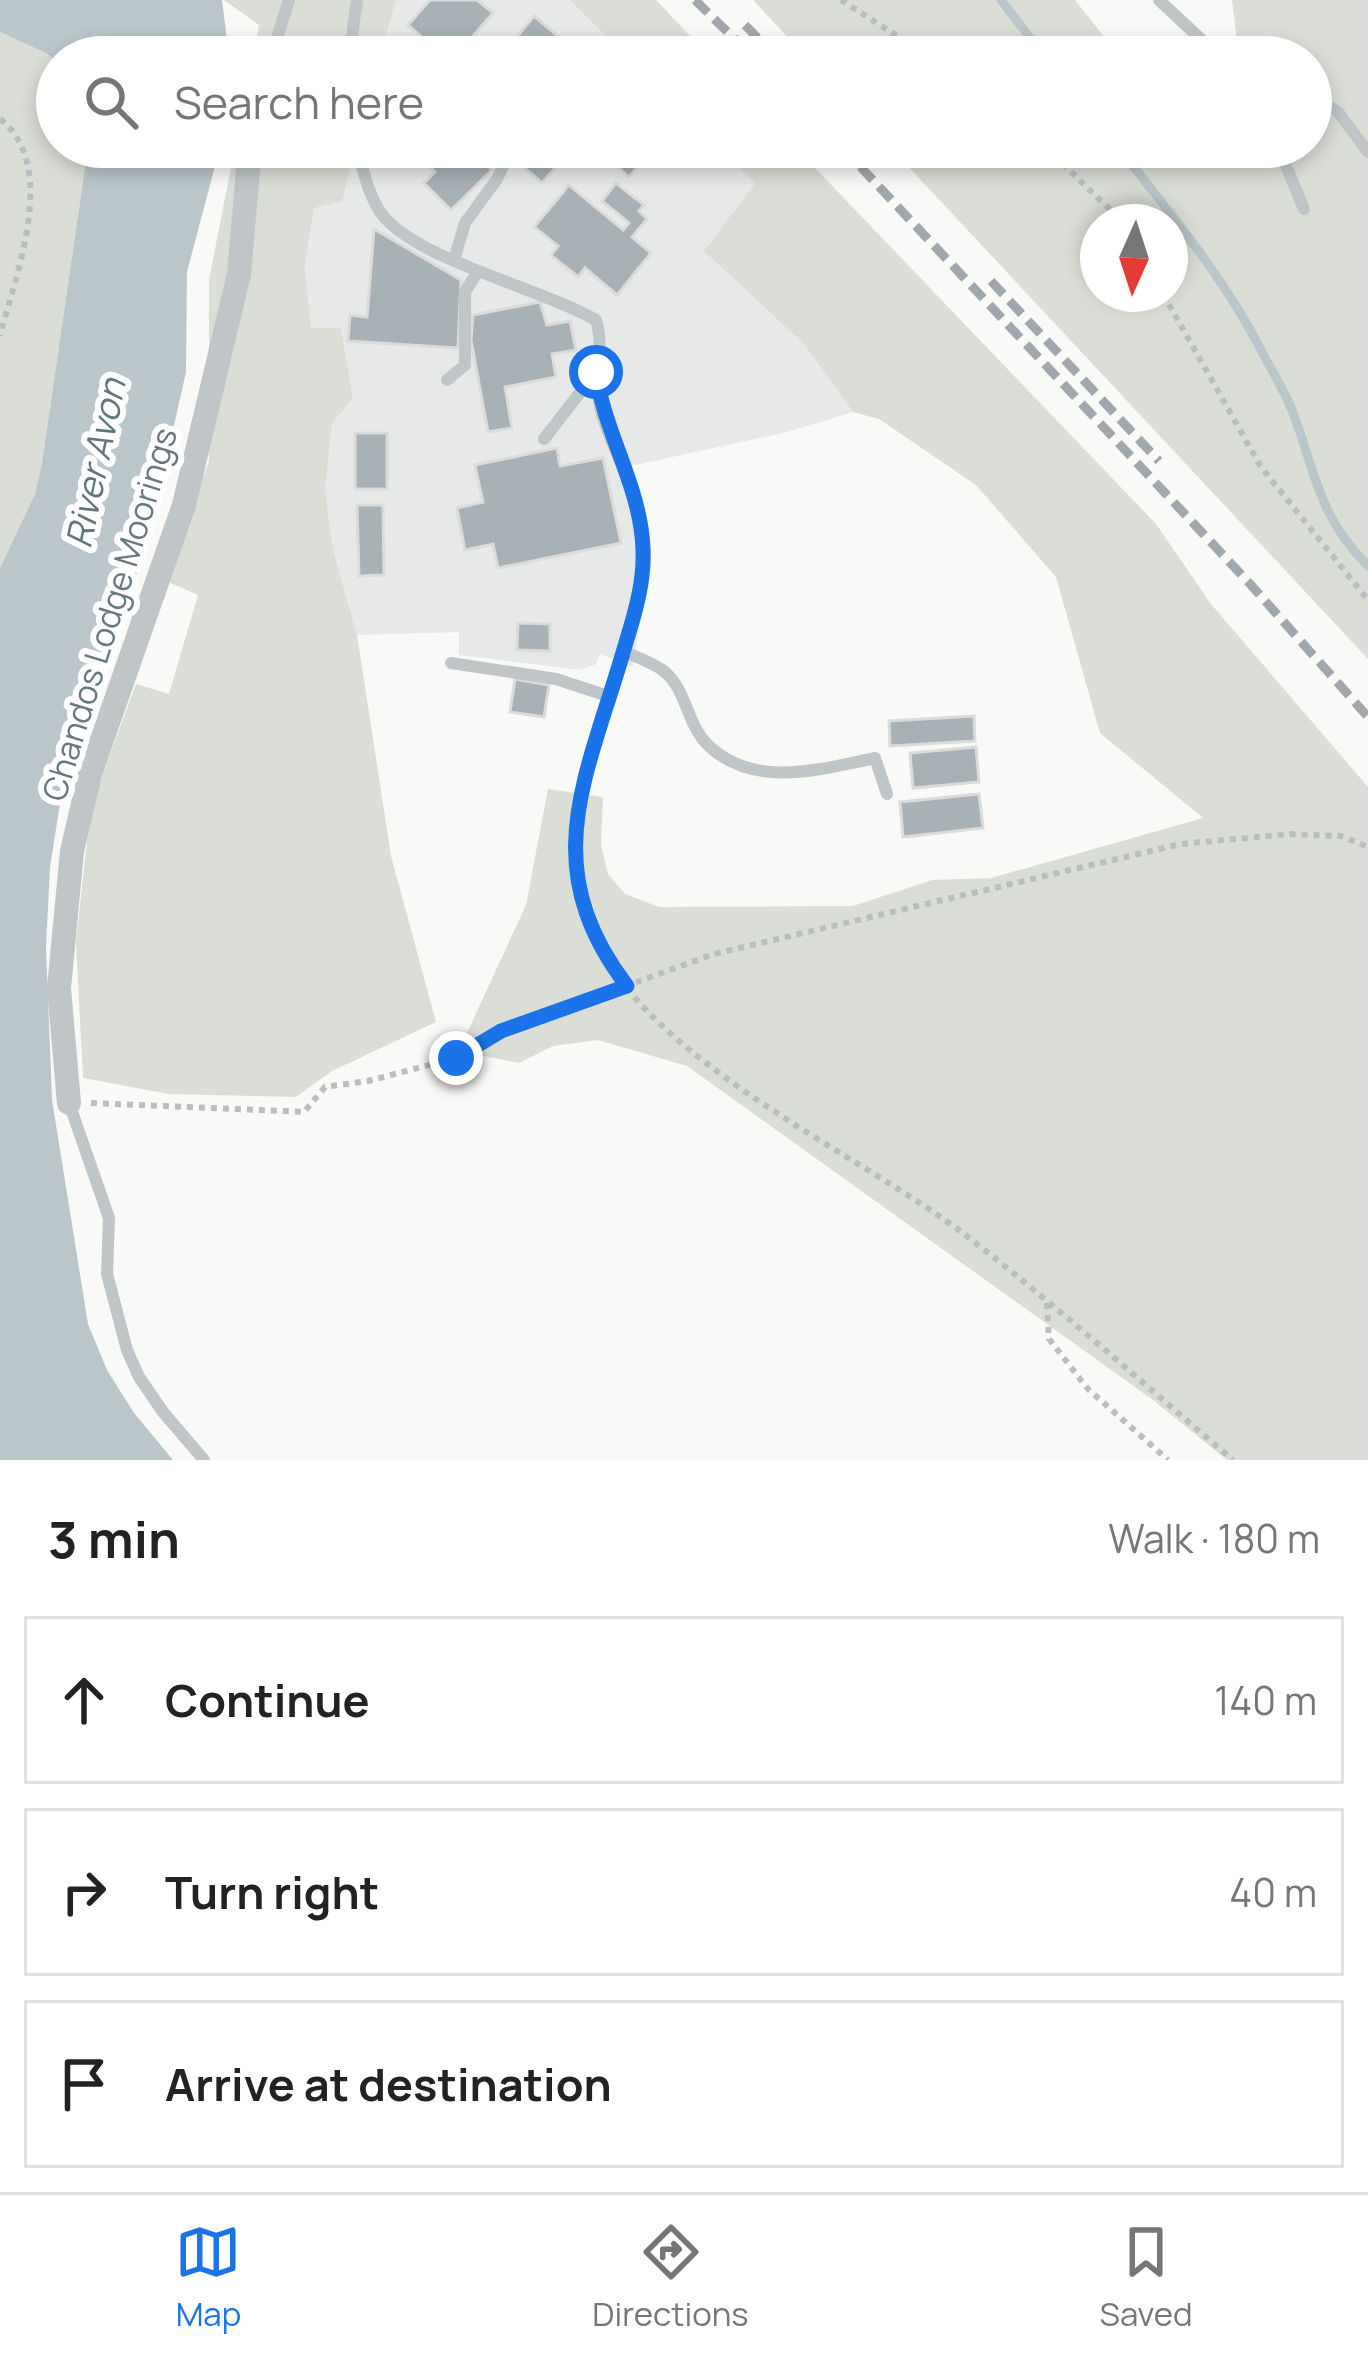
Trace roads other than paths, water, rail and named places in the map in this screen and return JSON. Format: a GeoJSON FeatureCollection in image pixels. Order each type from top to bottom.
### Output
{"type":"FeatureCollection","features":[{"type":"Feature","properties":{"kind":"street","name":"Chandos Lodge Moorings"},"geometry":{"type":"LineString","coordinates":[[69,1103],[59,988],[72,851],[90,774],[184,505],[238,274],[248,168]]}},
{"type":"Feature","properties":{"kind":"lane"},"geometry":{"type":"LineString","coordinates":[[278,36],[289,0]]}},
{"type":"Feature","properties":{"kind":"lane"},"geometry":{"type":"LineString","coordinates":[[352,36],[357,0]]}},
{"type":"Feature","properties":{"kind":"lane"},"geometry":{"type":"LineString","coordinates":[[1159,0],[1198,36]]}},
{"type":"Feature","properties":{"kind":"lane"},"geometry":{"type":"LineString","coordinates":[[1332,108],[1368,152]]}},
{"type":"Feature","properties":{"kind":"lane"},"geometry":{"type":"LineString","coordinates":[[365,168],[381,214],[399,232],[596,320],[602,341],[596,372],[601,410],[635,499],[644,550],[634,619],[608,696],[556,679],[451,663]]}},
{"type":"Feature","properties":{"kind":"lane"},"geometry":{"type":"LineString","coordinates":[[454,260],[465,223],[502,168]]}},
{"type":"Feature","properties":{"kind":"lane"},"geometry":{"type":"LineString","coordinates":[[1287,168],[1304,209]]}},
{"type":"Feature","properties":{"kind":"lane"},"geometry":{"type":"LineString","coordinates":[[447,380],[465,365],[465,292],[478,271]]}},
{"type":"Feature","properties":{"kind":"lane"},"geometry":{"type":"LineString","coordinates":[[544,440],[596,372]]}},
{"type":"Feature","properties":{"kind":"lane"},"geometry":{"type":"LineString","coordinates":[[623,651],[663,670],[680,690],[706,743],[734,761],[791,775],[875,758],[887,794]]}},
{"type":"Feature","properties":{"kind":"lane"},"geometry":{"type":"LineString","coordinates":[[69,1103],[109,1218],[107,1274],[127,1350],[163,1412],[204,1460]]}},
{"type":"Feature","properties":{"kind":"water"},"geometry":{"type":"Polygon","coordinates":[[[0,0],[222,0],[226,36],[36,36],[36,48],[0,32],[0,0]]]}},
{"type":"Feature","properties":{"kind":"water","name":"River Avon"},"geometry":{"type":"Polygon","coordinates":[[[85,168],[214,168],[187,272],[186,372],[154,514],[118,637],[65,772],[50,867],[46,947],[52,1100],[88,1324],[107,1370],[134,1413],[173,1460],[0,1460],[0,568],[35,494],[85,168]]]}},
{"type":"Feature","properties":{"kind":"waterway"},"geometry":{"type":"LineString","coordinates":[[1001,0],[1029,36]]}},
{"type":"Feature","properties":{"kind":"waterway"},"geometry":{"type":"LineString","coordinates":[[1134,168],[1247,324],[1289,403],[1328,511],[1368,566]]}},
{"type":"Feature","properties":{"kind":"railway"},"geometry":{"type":"LineString","coordinates":[[695,0],[732,36]]}},
{"type":"Feature","properties":{"kind":"railway"},"geometry":{"type":"LineString","coordinates":[[745,25],[756,36]]}},
{"type":"Feature","properties":{"kind":"railway"},"geometry":{"type":"LineString","coordinates":[[862,168],[1368,717]]}},
{"type":"Feature","properties":{"kind":"railway"},"geometry":{"type":"LineString","coordinates":[[991,281],[1159,461]]}}]}
